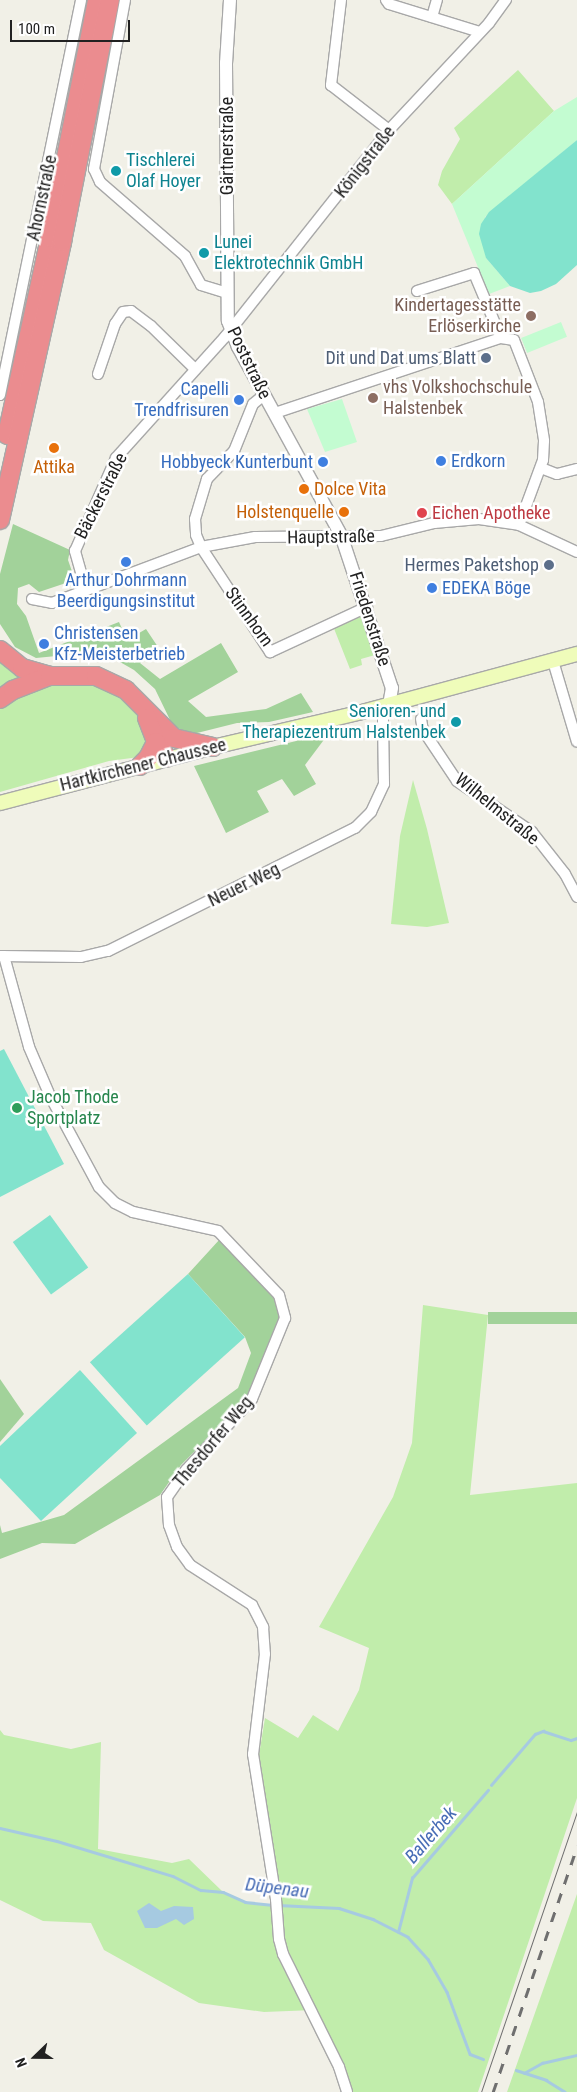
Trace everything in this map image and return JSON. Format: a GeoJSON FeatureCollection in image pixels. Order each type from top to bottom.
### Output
{"type":"FeatureCollection","features":[{"type":"Feature","properties":{"kind":"highway"},"geometry":{"type":"LineString","coordinates":[[0,464],[50,238],[97,0]]}},
{"type":"Feature","properties":{"kind":"highway"},"geometry":{"type":"LineString","coordinates":[[0,520],[60,252],[110,0]]}},
{"type":"Feature","properties":{"kind":"highway"},"geometry":{"type":"LineString","coordinates":[[0,650],[22,668],[50,676],[86,675],[107,679],[126,690],[142,706],[161,737],[167,758]]}},
{"type":"Feature","properties":{"kind":"highway"},"geometry":{"type":"LineString","coordinates":[[0,699],[13,690],[50,676]]}},
{"type":"Feature","properties":{"kind":"highway"},"geometry":{"type":"LineString","coordinates":[[161,737],[213,747]]}},
{"type":"Feature","properties":{"kind":"highway"},"geometry":{"type":"LineString","coordinates":[[140,766],[148,758],[161,737]]}},
{"type":"Feature","properties":{"kind":"main road","name":"Hartkirchener Chaussee"},"geometry":{"type":"LineString","coordinates":[[0,803],[167,758],[389,705],[577,654]]}},
{"type":"Feature","properties":{"kind":"street","name":"Ahornstraße"},"geometry":{"type":"LineString","coordinates":[[0,395],[81,0]]}},
{"type":"Feature","properties":{"kind":"street"},"geometry":{"type":"LineString","coordinates":[[126,0],[94,169],[100,182],[185,256],[201,286],[227,293]]}},
{"type":"Feature","properties":{"kind":"street","name":"Gärtnerstraße"},"geometry":{"type":"LineString","coordinates":[[227,293],[226,63],[230,0]]}},
{"type":"Feature","properties":{"kind":"street"},"geometry":{"type":"LineString","coordinates":[[341,0],[331,85],[364,106],[389,130]]}},
{"type":"Feature","properties":{"kind":"street"},"geometry":{"type":"LineString","coordinates":[[386,0],[403,4],[432,17],[480,32]]}},
{"type":"Feature","properties":{"kind":"street"},"geometry":{"type":"LineString","coordinates":[[432,17],[437,0]]}},
{"type":"Feature","properties":{"kind":"street","name":"Königstraße"},"geometry":{"type":"LineString","coordinates":[[231,330],[389,130],[480,32],[506,0]]}},
{"type":"Feature","properties":{"kind":"street"},"geometry":{"type":"LineString","coordinates":[[417,291],[474,273],[501,338]]}},
{"type":"Feature","properties":{"kind":"street","name":"Poststraße"},"geometry":{"type":"LineString","coordinates":[[227,293],[231,330],[264,395],[342,534]]}},
{"type":"Feature","properties":{"kind":"street"},"geometry":{"type":"LineString","coordinates":[[98,374],[115,324],[123,312],[131,310],[151,326],[195,369]]}},
{"type":"Feature","properties":{"kind":"street","name":"Bäckerstraße"},"geometry":{"type":"LineString","coordinates":[[86,590],[75,559],[77,543],[116,458],[231,330]]}},
{"type":"Feature","properties":{"kind":"street"},"geometry":{"type":"LineString","coordinates":[[275,413],[501,338],[514,340],[538,402],[544,440],[541,468],[519,525]]}},
{"type":"Feature","properties":{"kind":"street"},"geometry":{"type":"LineString","coordinates":[[201,547],[196,536],[195,519],[207,479],[234,451],[253,404],[264,395]]}},
{"type":"Feature","properties":{"kind":"street"},"geometry":{"type":"LineString","coordinates":[[541,468],[557,474],[577,469]]}},
{"type":"Feature","properties":{"kind":"street","name":"Hauptstraße"},"geometry":{"type":"LineString","coordinates":[[32,600],[52,603],[201,547],[255,537],[322,539],[342,534],[380,536],[462,519],[519,525],[577,552]]}},
{"type":"Feature","properties":{"kind":"street","name":"Friedenstraße"},"geometry":{"type":"LineString","coordinates":[[342,534],[392,688],[389,705]]}},
{"type":"Feature","properties":{"kind":"street","name":"Stinnhorn"},"geometry":{"type":"LineString","coordinates":[[201,547],[270,652],[331,621],[367,607]]}},
{"type":"Feature","properties":{"kind":"street"},"geometry":{"type":"LineString","coordinates":[[553,661],[577,742]]}},
{"type":"Feature","properties":{"kind":"street","name":"Neuer Weg"},"geometry":{"type":"LineString","coordinates":[[2,956],[81,957],[108,951],[355,828],[371,812],[384,784],[383,717],[389,705]]}},
{"type":"Feature","properties":{"kind":"street","name":"Wilhelmstraße"},"geometry":{"type":"LineString","coordinates":[[422,719],[423,730],[457,781],[532,832],[565,874],[577,897]]}},
{"type":"Feature","properties":{"kind":"street","name":"Thesdorfer Weg"},"geometry":{"type":"LineString","coordinates":[[2,956],[29,1047],[51,1098],[99,1188],[115,1203],[133,1212],[218,1231],[279,1295],[285,1318],[252,1399],[186,1470],[167,1497],[169,1525],[177,1547],[190,1565],[252,1605],[263,1627],[265,1654],[253,1754],[283,1954],[339,2067],[347,2092]]}},
{"type":"Feature","properties":{"kind":"green space"},"geometry":{"type":"Polygon","coordinates":[[[518,70],[554,111],[452,204],[438,185],[442,171],[460,139],[454,128],[518,70]]]}},
{"type":"Feature","properties":{"kind":"green space"},"geometry":{"type":"Polygon","coordinates":[[[577,97],[577,140],[485,217],[486,258],[510,286],[489,294],[452,204],[554,111],[577,97]]]}},
{"type":"Feature","properties":{"kind":"green space"},"geometry":{"type":"Polygon","coordinates":[[[577,140],[577,265],[556,284],[541,291],[530,293],[510,286],[486,258],[479,234],[481,224],[489,212],[577,140]]]}},
{"type":"Feature","properties":{"kind":"green space"},"geometry":{"type":"Polygon","coordinates":[[[561,322],[567,337],[527,353],[521,338],[561,322]]]}},
{"type":"Feature","properties":{"kind":"green space"},"geometry":{"type":"Polygon","coordinates":[[[342,399],[357,442],[325,452],[307,409],[342,399]]]}},
{"type":"Feature","properties":{"kind":"green space"},"geometry":{"type":"Polygon","coordinates":[[[13,524],[70,550],[68,560],[75,580],[39,592],[29,584],[18,588],[17,604],[26,616],[39,653],[119,622],[127,640],[146,629],[160,650],[140,663],[160,679],[221,643],[238,672],[188,701],[206,717],[266,709],[301,693],[313,712],[269,722],[237,723],[189,735],[172,724],[155,689],[134,670],[113,658],[87,653],[36,658],[15,647],[0,624],[0,574],[13,524]]]}},
{"type":"Feature","properties":{"kind":"green space"},"geometry":{"type":"Polygon","coordinates":[[[362,613],[375,655],[361,659],[362,665],[350,669],[333,626],[362,613]]]}},
{"type":"Feature","properties":{"kind":"green space"},"geometry":{"type":"Polygon","coordinates":[[[0,656],[34,676],[0,695],[0,656]]]}},
{"type":"Feature","properties":{"kind":"green space"},"geometry":{"type":"Polygon","coordinates":[[[47,683],[108,685],[133,704],[149,741],[139,757],[109,761],[0,792],[0,705],[47,683]]]}},
{"type":"Feature","properties":{"kind":"green space"},"geometry":{"type":"Polygon","coordinates":[[[329,733],[305,765],[316,784],[294,796],[282,779],[257,791],[269,812],[226,833],[194,766],[329,733]]]}},
{"type":"Feature","properties":{"kind":"green space"},"geometry":{"type":"Polygon","coordinates":[[[413,780],[427,829],[449,923],[427,927],[391,924],[400,836],[413,780]]]}},
{"type":"Feature","properties":{"kind":"green space","name":"Jacob Thode Sportplatz"},"geometry":{"type":"Polygon","coordinates":[[[4,1049],[64,1164],[0,1197],[0,1051],[4,1049]]]}},
{"type":"Feature","properties":{"kind":"green space"},"geometry":{"type":"Polygon","coordinates":[[[50,1215],[88,1268],[51,1295],[13,1242],[50,1215]]]}},
{"type":"Feature","properties":{"kind":"green space"},"geometry":{"type":"Polygon","coordinates":[[[220,1239],[275,1296],[280,1318],[247,1399],[181,1465],[160,1495],[75,1544],[42,1543],[0,1559],[0,1525],[2,1533],[64,1515],[238,1388],[251,1353],[245,1337],[188,1274],[220,1239]]]}},
{"type":"Feature","properties":{"kind":"green space"},"geometry":{"type":"Polygon","coordinates":[[[188,1274],[245,1337],[147,1425],[90,1362],[188,1274]]]}},
{"type":"Feature","properties":{"kind":"green space"},"geometry":{"type":"Polygon","coordinates":[[[423,1305],[488,1315],[470,1495],[577,1483],[577,1798],[478,2092],[351,2092],[314,2010],[264,2012],[199,2003],[104,1950],[91,1923],[43,1921],[0,1900],[0,1730],[4,1735],[71,1749],[101,1742],[98,1849],[172,1863],[189,1859],[223,1892],[245,1902],[272,1905],[273,1912],[283,1911],[259,1755],[265,1718],[298,1738],[313,1715],[338,1731],[359,1690],[369,1648],[319,1627],[393,1497],[412,1443],[423,1305]]]}},
{"type":"Feature","properties":{"kind":"green space"},"geometry":{"type":"Polygon","coordinates":[[[488,1312],[577,1312],[577,1324],[488,1324],[488,1312]]]}},
{"type":"Feature","properties":{"kind":"green space"},"geometry":{"type":"Polygon","coordinates":[[[80,1370],[137,1433],[41,1521],[0,1478],[0,1446],[80,1370]]]}},
{"type":"Feature","properties":{"kind":"green space"},"geometry":{"type":"Polygon","coordinates":[[[0,1379],[24,1414],[0,1442],[0,1379]]]}},
{"type":"Feature","properties":{"kind":"green space"},"geometry":{"type":"Polygon","coordinates":[[[577,1894],[577,2092],[507,2092],[577,1894]]]}},
{"type":"Feature","properties":{"kind":"water"},"geometry":{"type":"Polygon","coordinates":[[[149,1903],[161,1911],[174,1906],[193,1907],[194,1919],[184,1925],[176,1919],[157,1928],[145,1928],[137,1911],[149,1903]]]}},
{"type":"Feature","properties":{"kind":"waterway","name":"Ballerbek"},"geometry":{"type":"LineString","coordinates":[[491,1785],[535,1734],[543,1731],[571,1740],[577,1738]]}},
{"type":"Feature","properties":{"kind":"waterway","name":"Ballerbek"},"geometry":{"type":"LineString","coordinates":[[398,1932],[412,1878],[488,1790]]}},
{"type":"Feature","properties":{"kind":"waterway","name":"Düpenau"},"geometry":{"type":"LineString","coordinates":[[0,1828],[57,1841],[173,1876],[201,1890],[223,1892],[245,1902],[273,1905]]}},
{"type":"Feature","properties":{"kind":"waterway","name":"Düpenau"},"geometry":{"type":"LineString","coordinates":[[278,1905],[339,1908],[373,1919],[408,1937],[428,1959],[447,1992],[470,2054],[483,2059]]}},
{"type":"Feature","properties":{"kind":"waterway"},"geometry":{"type":"LineString","coordinates":[[524,2073],[542,2063],[577,2055]]}},
{"type":"Feature","properties":{"kind":"waterway","name":"Düpenau"},"geometry":{"type":"LineString","coordinates":[[516,2070],[546,2080],[565,2092]]}},
{"type":"Feature","properties":{"kind":"tram line"},"geometry":{"type":"LineString","coordinates":[[481,2092],[577,1811]]}},
{"type":"Feature","properties":{"kind":"railway"},"geometry":{"type":"LineString","coordinates":[[493,2092],[577,1846]]}},
{"type":"Feature","properties":{"kind":"place","name":"Tischlerei Olaf Hoyer"},"geometry":{"type":"Point","coordinates":[116,171]}},
{"type":"Feature","properties":{"kind":"place","name":"Lunei Elektrotechnik GmbH"},"geometry":{"type":"Point","coordinates":[204,253]}},
{"type":"Feature","properties":{"kind":"place","name":"Kindertagesstätte Erlöserkirche"},"geometry":{"type":"Point","coordinates":[531,316]}},
{"type":"Feature","properties":{"kind":"place","name":"Dit und Dat ums Blatt"},"geometry":{"type":"Point","coordinates":[486,358]}},
{"type":"Feature","properties":{"kind":"place","name":"vhs Volkshochschule Halstenbek"},"geometry":{"type":"Point","coordinates":[373,398]}},
{"type":"Feature","properties":{"kind":"place","name":"Capelli Trendfrisuren"},"geometry":{"type":"Point","coordinates":[239,400]}},
{"type":"Feature","properties":{"kind":"place","name":"Attika"},"geometry":{"type":"Point","coordinates":[54,448]}},
{"type":"Feature","properties":{"kind":"place","name":"Erdkorn"},"geometry":{"type":"Point","coordinates":[441,461]}},
{"type":"Feature","properties":{"kind":"place","name":"Hobbyeck Kunterbunt"},"geometry":{"type":"Point","coordinates":[323,462]}},
{"type":"Feature","properties":{"kind":"place","name":"Dolce Vita"},"geometry":{"type":"Point","coordinates":[304,489]}},
{"type":"Feature","properties":{"kind":"place","name":"Holstenquelle"},"geometry":{"type":"Point","coordinates":[344,512]}},
{"type":"Feature","properties":{"kind":"place","name":"Eichen Apotheke"},"geometry":{"type":"Point","coordinates":[422,513]}},
{"type":"Feature","properties":{"kind":"place","name":"Arthur Dohrmann Beerdigungsinstitut"},"geometry":{"type":"Point","coordinates":[126,562]}},
{"type":"Feature","properties":{"kind":"place","name":"Hermes Paketshop"},"geometry":{"type":"Point","coordinates":[549,565]}},
{"type":"Feature","properties":{"kind":"place","name":"EDEKA Böge"},"geometry":{"type":"Point","coordinates":[432,588]}},
{"type":"Feature","properties":{"kind":"place","name":"Christensen Kfz-Meisterbetrieb"},"geometry":{"type":"Point","coordinates":[44,644]}},
{"type":"Feature","properties":{"kind":"place","name":"Senioren- und Therapiezentrum Halstenbek"},"geometry":{"type":"Point","coordinates":[456,722]}},
{"type":"Feature","properties":{"kind":"place","name":"Jacob Thode Sportplatz"},"geometry":{"type":"Point","coordinates":[17,1108]}}]}
